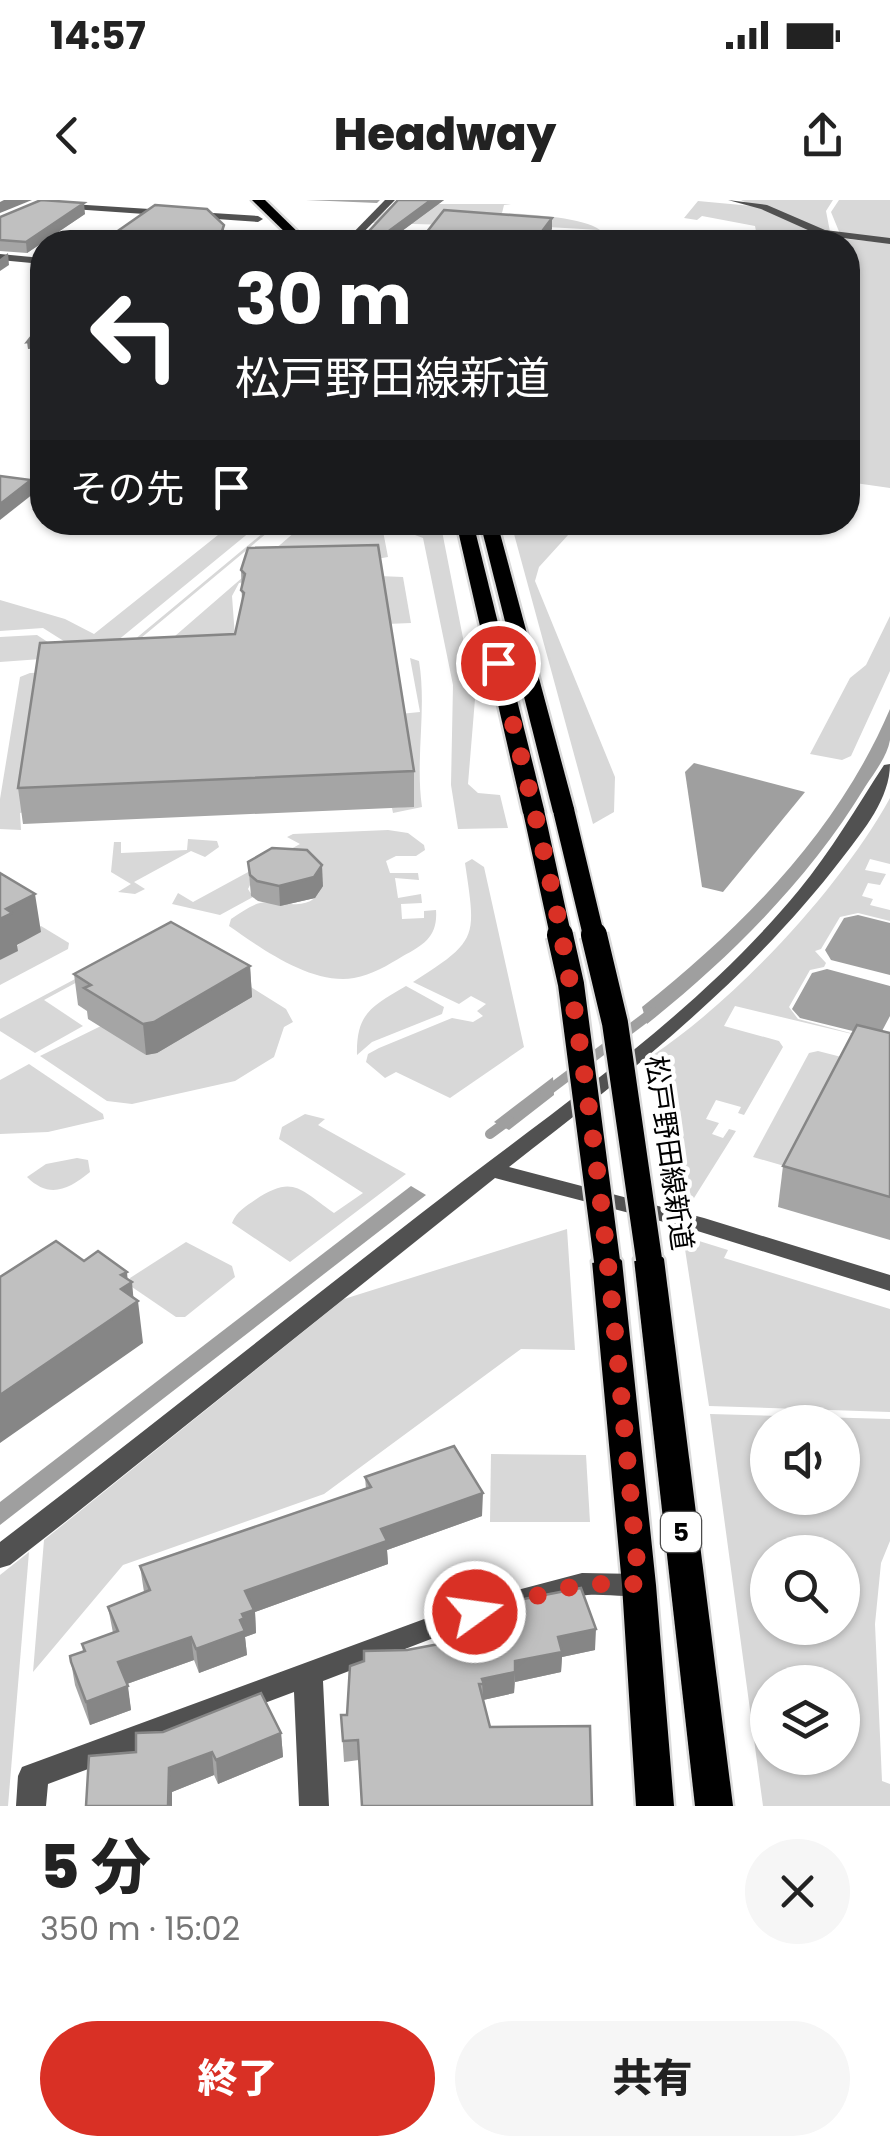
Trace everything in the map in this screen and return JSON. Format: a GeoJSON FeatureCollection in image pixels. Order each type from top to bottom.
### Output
{"type":"FeatureCollection","features":[{"type":"Feature","properties":{"kind":"main road"},"geometry":{"type":"LineString","coordinates":[[258,200],[289,230]]}},
{"type":"Feature","properties":{"kind":"main road"},"geometry":{"type":"LineString","coordinates":[[278,200],[308,230]]}},
{"type":"Feature","properties":{"kind":"main road","name":"5"},"geometry":{"type":"LineString","coordinates":[[467,535],[571,984],[607,1261],[639,1584],[654,1806]]}},
{"type":"Feature","properties":{"kind":"main road","name":"松戸野田線新道"},"geometry":{"type":"LineString","coordinates":[[491,535],[615,1022],[649,1259],[714,1806]]}},
{"type":"Feature","properties":{"kind":"street"},"geometry":{"type":"LineString","coordinates":[[361,230],[390,200]]}},
{"type":"Feature","properties":{"kind":"street"},"geometry":{"type":"LineString","coordinates":[[733,200],[764,208],[816,230]]}},
{"type":"Feature","properties":{"kind":"street"},"geometry":{"type":"LineString","coordinates":[[46,202],[258,219],[245,230]]}},
{"type":"Feature","properties":{"kind":"street"},"geometry":{"type":"LineString","coordinates":[[860,237],[890,241]]}},
{"type":"Feature","properties":{"kind":"street"},"geometry":{"type":"LineString","coordinates":[[0,257],[30,261]]}},
{"type":"Feature","properties":{"kind":"street"},"geometry":{"type":"LineString","coordinates":[[0,1557],[691,1008],[793,910],[877,796],[890,770]]}},
{"type":"Feature","properties":{"kind":"street"},"geometry":{"type":"LineString","coordinates":[[490,1170],[696,1224],[890,1283]]}},
{"type":"Feature","properties":{"kind":"street"},"geometry":{"type":"LineString","coordinates":[[31,1806],[34,1776],[475,1612],[582,1584],[639,1584]]}},
{"type":"Feature","properties":{"kind":"street"},"geometry":{"type":"LineString","coordinates":[[308,1674],[314,1806]]}},
{"type":"Feature","properties":{"kind":"shaded area"},"geometry":{"type":"Polygon","coordinates":[[[741,200],[833,200],[826,211],[830,230],[756,230],[755,226],[702,216],[697,220],[684,218],[698,201],[752,206],[741,200]]]}},
{"type":"Feature","properties":{"kind":"shaded area"},"geometry":{"type":"Polygon","coordinates":[[[839,200],[890,200],[890,239],[860,236],[860,230],[838,230],[831,212],[839,200]]]}},
{"type":"Feature","properties":{"kind":"shaded area"},"geometry":{"type":"Polygon","coordinates":[[[394,204],[511,204],[504,205],[502,213],[568,219],[600,230],[461,222],[464,211],[455,225],[370,223],[394,204]]]}},
{"type":"Feature","properties":{"kind":"shaded area"},"geometry":{"type":"Polygon","coordinates":[[[860,240],[890,243],[890,488],[860,484],[860,240]]]}},
{"type":"Feature","properties":{"kind":"shaded area"},"geometry":{"type":"Polygon","coordinates":[[[218,535],[246,535],[117,641],[70,645],[43,628],[0,631],[0,600],[65,619],[94,634],[218,535]]]}},
{"type":"Feature","properties":{"kind":"shaded area"},"geometry":{"type":"Polygon","coordinates":[[[265,535],[123,653],[0,662],[0,637],[37,635],[60,650],[128,645],[265,535]]]}},
{"type":"Feature","properties":{"kind":"shaded area"},"geometry":{"type":"Polygon","coordinates":[[[291,535],[384,535],[388,557],[239,583],[232,596],[235,637],[160,649],[291,535]]]}},
{"type":"Feature","properties":{"kind":"shaded area"},"geometry":{"type":"Polygon","coordinates":[[[415,535],[443,535],[475,699],[468,784],[478,793],[500,795],[508,828],[458,829],[451,785],[453,685],[423,538],[415,535]]]}},
{"type":"Feature","properties":{"kind":"shaded area"},"geometry":{"type":"Polygon","coordinates":[[[514,535],[568,535],[539,567],[535,581],[615,777],[614,812],[593,824],[514,535]]]}},
{"type":"Feature","properties":{"kind":"shaded area"},"geometry":{"type":"Polygon","coordinates":[[[379,576],[403,577],[411,623],[387,624],[379,576]]]}},
{"type":"Feature","properties":{"kind":"shaded area"},"geometry":{"type":"Polygon","coordinates":[[[890,616],[890,671],[851,756],[842,760],[810,754],[850,678],[866,665],[890,616]]]}},
{"type":"Feature","properties":{"kind":"shaded area"},"geometry":{"type":"Polygon","coordinates":[[[410,658],[419,661],[421,679],[422,807],[393,813],[392,808],[414,806],[400,714],[420,712],[410,658]]]}},
{"type":"Feature","properties":{"kind":"shaded area"},"geometry":{"type":"Polygon","coordinates":[[[94,671],[25,812],[20,813],[21,830],[0,829],[0,799],[20,677],[30,673],[94,671]]]}},
{"type":"Feature","properties":{"kind":"shaded area"},"geometry":{"type":"Polygon","coordinates":[[[890,709],[890,740],[883,759],[819,853],[738,944],[647,1024],[642,1007],[752,909],[816,835],[844,796],[890,709]]]}},
{"type":"Feature","properties":{"kind":"shaded area"},"geometry":{"type":"Polygon","coordinates":[[[694,763],[805,792],[723,892],[702,887],[685,772],[694,763]]]}},
{"type":"Feature","properties":{"kind":"shaded area"},"geometry":{"type":"Polygon","coordinates":[[[890,798],[890,864],[870,859],[865,870],[886,874],[880,885],[868,883],[862,896],[873,899],[870,905],[890,910],[890,921],[858,913],[840,917],[821,949],[815,951],[826,963],[824,967],[810,970],[789,1007],[798,1019],[869,1038],[735,1006],[724,1026],[779,1041],[783,1047],[744,1115],[738,1113],[741,1107],[716,1100],[706,1119],[719,1123],[712,1134],[723,1138],[729,1129],[736,1131],[689,1206],[676,1202],[653,1055],[719,1003],[785,938],[844,868],[890,798]]]}},
{"type":"Feature","properties":{"kind":"shaded area"},"geometry":{"type":"Polygon","coordinates":[[[388,830],[408,833],[425,850],[416,856],[396,856],[386,861],[390,873],[418,873],[419,880],[395,878],[398,898],[421,894],[422,903],[401,904],[402,919],[424,918],[424,911],[436,910],[435,927],[423,943],[367,975],[338,979],[305,971],[229,926],[231,919],[256,904],[306,903],[319,893],[322,882],[254,877],[248,889],[253,897],[220,915],[172,904],[178,893],[193,902],[300,844],[287,837],[293,834],[388,830]]]}},
{"type":"Feature","properties":{"kind":"shaded area"},"geometry":{"type":"Polygon","coordinates":[[[188,839],[217,841],[219,847],[205,857],[191,851],[134,882],[145,889],[135,894],[118,892],[131,884],[111,872],[114,842],[121,842],[121,853],[187,850],[188,839]]]}},
{"type":"Feature","properties":{"kind":"shaded area"},"geometry":{"type":"Polygon","coordinates":[[[472,859],[484,867],[524,1047],[450,1098],[396,1072],[385,1078],[366,1062],[368,1054],[379,1048],[452,1018],[473,1022],[483,1016],[477,1011],[486,1004],[471,996],[459,1004],[413,982],[451,956],[468,935],[471,907],[465,863],[472,859]]]}},
{"type":"Feature","properties":{"kind":"shaded area"},"geometry":{"type":"Polygon","coordinates":[[[858,915],[890,923],[890,975],[831,960],[825,950],[844,918],[858,915]]]}},
{"type":"Feature","properties":{"kind":"shaded area"},"geometry":{"type":"Polygon","coordinates":[[[41,926],[69,943],[68,949],[0,985],[0,960],[41,926]]]}},
{"type":"Feature","properties":{"kind":"shaded area"},"geometry":{"type":"Polygon","coordinates":[[[176,940],[286,1009],[293,1022],[284,1027],[274,1057],[235,1081],[132,1104],[107,1101],[40,1056],[105,1024],[146,1055],[154,1051],[176,940]]]}},
{"type":"Feature","properties":{"kind":"shaded area"},"geometry":{"type":"Polygon","coordinates":[[[139,945],[142,947],[44,1000],[83,1026],[35,1053],[0,1031],[0,1019],[139,945]]]}},
{"type":"Feature","properties":{"kind":"shaded area"},"geometry":{"type":"Polygon","coordinates":[[[827,969],[890,986],[890,1016],[882,1031],[871,1028],[869,1035],[800,1018],[792,1009],[812,973],[827,969]]]}},
{"type":"Feature","properties":{"kind":"shaded area"},"geometry":{"type":"Polygon","coordinates":[[[406,986],[444,1007],[442,1014],[372,1042],[357,1055],[359,1029],[368,1012],[406,986]]]}},
{"type":"Feature","properties":{"kind":"shaded area"},"geometry":{"type":"Polygon","coordinates":[[[818,1051],[857,1061],[798,1170],[753,1157],[809,1053],[818,1051]]]}},
{"type":"Feature","properties":{"kind":"shaded area"},"geometry":{"type":"Polygon","coordinates":[[[29,1064],[103,1114],[104,1119],[48,1132],[0,1134],[0,1080],[29,1064]]]}},
{"type":"Feature","properties":{"kind":"shaded area"},"geometry":{"type":"Polygon","coordinates":[[[553,1077],[554,1095],[509,1130],[494,1122],[553,1077]]]}},
{"type":"Feature","properties":{"kind":"shaded area"},"geometry":{"type":"Polygon","coordinates":[[[305,1114],[325,1119],[318,1125],[406,1174],[290,1262],[232,1223],[239,1212],[279,1188],[296,1188],[334,1213],[363,1193],[279,1139],[282,1127],[305,1114]]]}},
{"type":"Feature","properties":{"kind":"shaded area"},"geometry":{"type":"Polygon","coordinates":[[[77,1158],[88,1160],[90,1172],[59,1190],[43,1188],[27,1177],[46,1164],[77,1158]]]}},
{"type":"Feature","properties":{"kind":"shaded area"},"geometry":{"type":"Polygon","coordinates":[[[411,1186],[426,1195],[0,1525],[0,1502],[411,1186]]]}},
{"type":"Feature","properties":{"kind":"shaded area"},"geometry":{"type":"Polygon","coordinates":[[[567,1229],[575,1350],[521,1349],[324,1494],[123,1565],[33,1672],[44,1540],[344,1299],[567,1229]]]}},
{"type":"Feature","properties":{"kind":"shaded area"},"geometry":{"type":"Polygon","coordinates":[[[683,1236],[728,1250],[724,1258],[890,1309],[890,1412],[860,1411],[860,1405],[709,1406],[683,1236]]]}},
{"type":"Feature","properties":{"kind":"shaded area"},"geometry":{"type":"Polygon","coordinates":[[[186,1242],[232,1266],[235,1277],[185,1317],[176,1317],[132,1287],[130,1278],[186,1242]]]}},
{"type":"Feature","properties":{"kind":"shaded area"},"geometry":{"type":"Polygon","coordinates":[[[710,1414],[750,1415],[750,1515],[860,1515],[860,1418],[890,1419],[890,1541],[881,1563],[875,1624],[882,1781],[890,1784],[890,1806],[763,1806],[759,1775],[860,1775],[860,1665],[750,1665],[750,1710],[710,1414]]]}},
{"type":"Feature","properties":{"kind":"shaded area"},"geometry":{"type":"Polygon","coordinates":[[[491,1454],[586,1455],[590,1522],[490,1522],[491,1454]]]}},
{"type":"Feature","properties":{"kind":"shaded area"},"geometry":{"type":"Polygon","coordinates":[[[29,1552],[8,1806],[0,1806],[0,1575],[29,1552]]]}},
{"type":"Feature","properties":{"kind":"building"},"geometry":{"type":"Polygon","coordinates":[[[41,200],[84,203],[44,230],[30,230],[26,242],[0,240],[0,217],[41,200]]]}},
{"type":"Feature","properties":{"kind":"building"},"geometry":{"type":"Polygon","coordinates":[[[398,200],[431,200],[390,230],[370,230],[398,200]]]}},
{"type":"Feature","properties":{"kind":"building"},"geometry":{"type":"Polygon","coordinates":[[[155,205],[207,209],[224,225],[222,230],[119,230],[155,205]]]}},
{"type":"Feature","properties":{"kind":"building"},"geometry":{"type":"Polygon","coordinates":[[[444,210],[552,218],[543,230],[428,230],[444,210]]]}},
{"type":"Feature","properties":{"kind":"building"},"geometry":{"type":"Polygon","coordinates":[[[0,476],[30,480],[30,481],[0,504],[0,476]]]}},
{"type":"Feature","properties":{"kind":"building"},"geometry":{"type":"Polygon","coordinates":[[[378,545],[414,771],[18,788],[40,643],[235,634],[244,593],[241,590],[245,574],[241,570],[248,548],[378,545]]]}},
{"type":"Feature","properties":{"kind":"building"},"geometry":{"type":"Polygon","coordinates":[[[272,848],[307,850],[322,865],[314,877],[279,886],[257,881],[250,875],[248,862],[272,848]]]}},
{"type":"Feature","properties":{"kind":"building"},"geometry":{"type":"Polygon","coordinates":[[[0,873],[35,894],[6,909],[12,913],[0,919],[0,873]]]}},
{"type":"Feature","properties":{"kind":"building"},"geometry":{"type":"Polygon","coordinates":[[[171,922],[250,966],[154,1022],[143,1024],[84,988],[91,985],[74,974],[171,922]]]}},
{"type":"Feature","properties":{"kind":"building"},"geometry":{"type":"Polygon","coordinates":[[[857,1025],[890,1033],[890,1197],[783,1166],[857,1025]]]}},
{"type":"Feature","properties":{"kind":"building"},"geometry":{"type":"Polygon","coordinates":[[[56,1241],[84,1261],[98,1251],[127,1272],[121,1275],[132,1282],[121,1289],[138,1301],[0,1395],[0,1277],[56,1241]]]}},
{"type":"Feature","properties":{"kind":"building"},"geometry":{"type":"Polygon","coordinates":[[[454,1446],[483,1493],[381,1529],[387,1541],[245,1591],[254,1610],[242,1614],[244,1618],[240,1620],[245,1631],[196,1649],[191,1637],[118,1662],[128,1686],[86,1702],[70,1656],[85,1651],[82,1644],[118,1631],[108,1607],[150,1590],[140,1566],[371,1487],[365,1477],[454,1446]]]}},
{"type":"Feature","properties":{"kind":"building"},"geometry":{"type":"Polygon","coordinates":[[[581,1588],[596,1629],[558,1637],[562,1652],[515,1661],[515,1672],[482,1679],[484,1684],[479,1684],[490,1727],[590,1726],[592,1806],[362,1806],[358,1740],[343,1741],[341,1715],[347,1715],[350,1666],[364,1661],[364,1651],[407,1650],[439,1644],[436,1635],[474,1623],[471,1612],[581,1588]]]}},
{"type":"Feature","properties":{"kind":"building"},"geometry":{"type":"Polygon","coordinates":[[[261,1693],[281,1733],[216,1760],[212,1752],[169,1768],[168,1806],[86,1806],[89,1756],[136,1752],[136,1733],[163,1732],[261,1693]]]}},
{"type":"Feature","properties":{"kind":"waterway"},"geometry":{"type":"LineString","coordinates":[[545,1093],[653,1012]]}},
{"type":"Feature","properties":{"kind":"waterway"},"geometry":{"type":"LineString","coordinates":[[490,1134],[509,1120]]}},
{"type":"Feature","properties":{"kind":"route"},"geometry":{"type":"LineString","coordinates":[[475,1612],[582,1584],[639,1584],[581,1049],[564,950],[498,663]]}}]}
